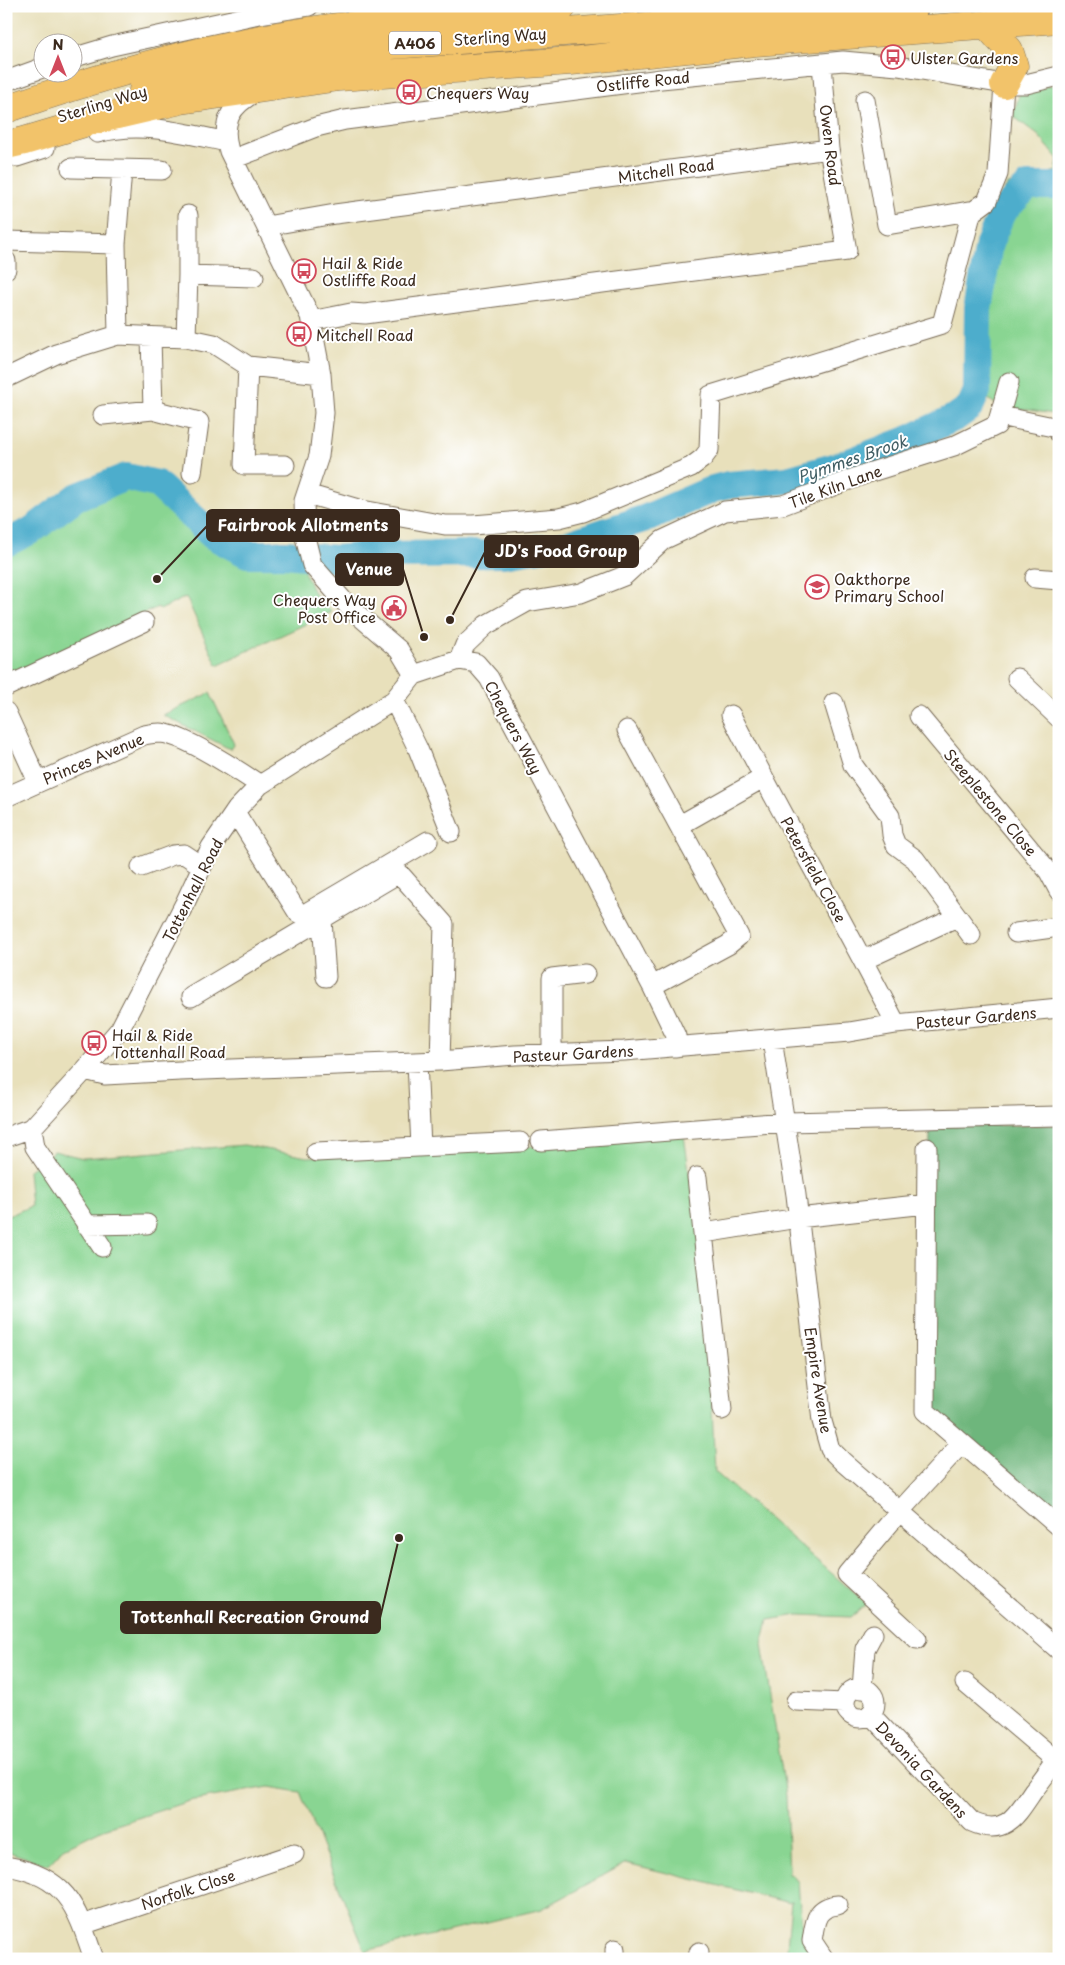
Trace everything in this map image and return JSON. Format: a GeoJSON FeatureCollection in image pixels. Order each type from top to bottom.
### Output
{"type":"FeatureCollection","features":[{"type":"Feature","properties":{"kind":"highway","name":"Sterling Way"},"geometry":{"type":"LineString","coordinates":[[6,109],[131,68],[277,36],[389,21],[563,6]]}},
{"type":"Feature","properties":{"kind":"highway","name":"Sterling Way"},"geometry":{"type":"LineString","coordinates":[[10,145],[68,112],[166,84],[272,61],[337,51],[498,36],[915,6]]}},
{"type":"Feature","properties":{"kind":"highway","name":"A406"},"geometry":{"type":"LineString","coordinates":[[10,145],[91,121],[181,100],[339,77],[572,61],[755,42],[1059,19]]}},
{"type":"Feature","properties":{"kind":"highway"},"geometry":{"type":"LineString","coordinates":[[973,25],[1009,50],[1014,66],[1004,84]]}},
{"type":"Feature","properties":{"kind":"street"},"geometry":{"type":"LineString","coordinates":[[82,55],[112,46],[259,14],[309,6]]}},
{"type":"Feature","properties":{"kind":"street","name":"Ostliffe Road"},"geometry":{"type":"LineString","coordinates":[[230,150],[344,120],[661,78],[843,61],[869,62],[1004,84],[1026,84],[1059,76]]}},
{"type":"Feature","properties":{"kind":"street","name":"Owen Road"},"geometry":{"type":"LineString","coordinates":[[311,321],[351,313],[365,314],[847,250],[829,149],[822,64]]}},
{"type":"Feature","properties":{"kind":"street"},"geometry":{"type":"LineString","coordinates":[[6,81],[32,72]]}},
{"type":"Feature","properties":{"kind":"street"},"geometry":{"type":"LineString","coordinates":[[865,100],[887,225],[972,211],[987,200],[998,174],[1004,84]]}},
{"type":"Feature","properties":{"kind":"street"},"geometry":{"type":"LineString","coordinates":[[276,86],[256,92],[242,100],[235,107],[228,120],[226,131],[230,150],[311,321],[321,374],[324,413],[319,456],[304,501],[305,537],[312,565],[350,607],[399,650],[414,675],[459,660]]}},
{"type":"Feature","properties":{"kind":"street"},"geometry":{"type":"LineString","coordinates":[[10,145],[90,134],[112,129],[144,127],[177,131],[230,150]]}},
{"type":"Feature","properties":{"kind":"street","name":"Mitchell Road"},"geometry":{"type":"LineString","coordinates":[[266,226],[335,214],[829,149]]}},
{"type":"Feature","properties":{"kind":"street"},"geometry":{"type":"LineString","coordinates":[[71,168],[162,170]]}},
{"type":"Feature","properties":{"kind":"street"},"geometry":{"type":"LineString","coordinates":[[118,335],[116,244],[122,170]]}},
{"type":"Feature","properties":{"kind":"street"},"geometry":{"type":"LineString","coordinates":[[307,494],[362,510],[445,524],[473,525],[559,518],[583,512],[691,467],[703,458],[709,450],[711,395],[942,324],[972,211]]}},
{"type":"Feature","properties":{"kind":"street"},"geometry":{"type":"LineString","coordinates":[[186,338],[188,215]]}},
{"type":"Feature","properties":{"kind":"street"},"geometry":{"type":"LineString","coordinates":[[6,241],[116,244]]}},
{"type":"Feature","properties":{"kind":"street"},"geometry":{"type":"LineString","coordinates":[[6,261],[6,269]]}},
{"type":"Feature","properties":{"kind":"street"},"geometry":{"type":"LineString","coordinates":[[188,275],[254,277]]}},
{"type":"Feature","properties":{"kind":"street"},"geometry":{"type":"LineString","coordinates":[[6,378],[56,354],[118,335],[186,338],[214,344],[248,366],[321,374]]}},
{"type":"Feature","properties":{"kind":"street"},"geometry":{"type":"LineString","coordinates":[[151,337],[153,410]]}},
{"type":"Feature","properties":{"kind":"street"},"geometry":{"type":"LineString","coordinates":[[248,366],[244,465],[285,465]]}},
{"type":"Feature","properties":{"kind":"street"},"geometry":{"type":"LineString","coordinates":[[1009,382],[1000,416],[1058,428],[1059,433]]}},
{"type":"Feature","properties":{"kind":"street"},"geometry":{"type":"LineString","coordinates":[[103,415],[153,410],[199,422],[192,473]]}},
{"type":"Feature","properties":{"kind":"street","name":"Tile Kiln Lane"},"geometry":{"type":"LineString","coordinates":[[459,660],[465,645],[486,625],[527,602],[581,593],[624,576],[663,540],[716,516],[725,512],[783,505],[868,473],[954,446],[997,425],[1000,416]]}},
{"type":"Feature","properties":{"kind":"street"},"geometry":{"type":"LineString","coordinates":[[1035,578],[1059,580]]}},
{"type":"Feature","properties":{"kind":"street"},"geometry":{"type":"LineString","coordinates":[[6,687],[144,622]]}},
{"type":"Feature","properties":{"kind":"street","name":"Chequers Way"},"geometry":{"type":"LineString","coordinates":[[459,660],[476,663],[489,678],[652,986],[676,1036],[676,1047]]}},
{"type":"Feature","properties":{"kind":"street","name":"Tottenhall Road"},"geometry":{"type":"LineString","coordinates":[[6,1137],[32,1128],[120,1029],[185,903],[211,847],[235,812],[260,785],[394,700],[414,675]]}},
{"type":"Feature","properties":{"kind":"street"},"geometry":{"type":"LineString","coordinates":[[1017,678],[1059,718]]}},
{"type":"Feature","properties":{"kind":"street"},"geometry":{"type":"LineString","coordinates":[[394,700],[418,749],[451,832]]}},
{"type":"Feature","properties":{"kind":"street"},"geometry":{"type":"LineString","coordinates":[[834,703],[854,765],[890,816],[892,836],[896,845],[915,858],[971,935]]}},
{"type":"Feature","properties":{"kind":"street"},"geometry":{"type":"LineString","coordinates":[[6,712],[38,782]]}},
{"type":"Feature","properties":{"kind":"street","name":"Petersfield Close"},"geometry":{"type":"LineString","coordinates":[[731,715],[763,778],[864,960],[896,1024]]}},
{"type":"Feature","properties":{"kind":"street","name":"Steeplestone Close"},"geometry":{"type":"LineString","coordinates":[[919,716],[1049,872],[1059,891]]}},
{"type":"Feature","properties":{"kind":"street"},"geometry":{"type":"LineString","coordinates":[[627,730],[680,825],[738,936],[728,945],[652,986]]}},
{"type":"Feature","properties":{"kind":"street","name":"Princes Avenue"},"geometry":{"type":"LineString","coordinates":[[6,797],[144,735],[160,733],[187,742],[235,767],[260,785]]}},
{"type":"Feature","properties":{"kind":"street"},"geometry":{"type":"LineString","coordinates":[[680,825],[763,778]]}},
{"type":"Feature","properties":{"kind":"street"},"geometry":{"type":"LineString","coordinates":[[235,812],[298,913],[306,913],[428,841]]}},
{"type":"Feature","properties":{"kind":"street"},"geometry":{"type":"LineString","coordinates":[[141,867],[172,855],[184,854],[202,866]]}},
{"type":"Feature","properties":{"kind":"street"},"geometry":{"type":"LineString","coordinates":[[191,998],[399,873],[444,924],[440,1061]]}},
{"type":"Feature","properties":{"kind":"street"},"geometry":{"type":"LineString","coordinates":[[864,960],[958,918]]}},
{"type":"Feature","properties":{"kind":"street"},"geometry":{"type":"LineString","coordinates":[[322,920],[326,978]]}},
{"type":"Feature","properties":{"kind":"street"},"geometry":{"type":"LineString","coordinates":[[1016,933],[1059,926]]}},
{"type":"Feature","properties":{"kind":"street"},"geometry":{"type":"LineString","coordinates":[[552,1055],[552,978],[585,974]]}},
{"type":"Feature","properties":{"kind":"street","name":"Pasteur Gardens"},"geometry":{"type":"LineString","coordinates":[[85,1070],[105,1075],[180,1070],[416,1062],[552,1055],[676,1047],[849,1032],[896,1024],[1059,1008]]}},
{"type":"Feature","properties":{"kind":"street","name":"Empire Avenue"},"geometry":{"type":"LineString","coordinates":[[772,1039],[786,1122],[817,1386],[822,1421],[830,1449],[1059,1650]]}},
{"type":"Feature","properties":{"kind":"street"},"geometry":{"type":"LineString","coordinates":[[416,1062],[421,1147]]}},
{"type":"Feature","properties":{"kind":"street"},"geometry":{"type":"LineString","coordinates":[[542,1141],[786,1122],[1059,1116]]}},
{"type":"Feature","properties":{"kind":"street"},"geometry":{"type":"LineString","coordinates":[[32,1128],[35,1147],[102,1247]]}},
{"type":"Feature","properties":{"kind":"street"},"geometry":{"type":"LineString","coordinates":[[316,1152],[520,1142]]}},
{"type":"Feature","properties":{"kind":"street"},"geometry":{"type":"LineString","coordinates":[[927,1148],[925,1411],[1059,1527]]}},
{"type":"Feature","properties":{"kind":"street"},"geometry":{"type":"LineString","coordinates":[[697,1177],[722,1410]]}},
{"type":"Feature","properties":{"kind":"street"},"geometry":{"type":"LineString","coordinates":[[704,1233],[798,1218],[926,1204]]}},
{"type":"Feature","properties":{"kind":"street"},"geometry":{"type":"LineString","coordinates":[[86,1225],[146,1224]]}},
{"type":"Feature","properties":{"kind":"street"},"geometry":{"type":"LineString","coordinates":[[918,1639],[847,1574],[900,1511],[962,1443]]}},
{"type":"Feature","properties":{"kind":"street"},"geometry":{"type":"LineString","coordinates":[[796,1701],[845,1703],[849,1694],[857,1689],[862,1689],[865,1649],[873,1634]]}},
{"type":"Feature","properties":{"kind":"street"},"geometry":{"type":"LineString","coordinates":[[965,1683],[1058,1760]]}},
{"type":"Feature","properties":{"kind":"street","name":"Devonia Gardens"},"geometry":{"type":"LineString","coordinates":[[845,1703],[847,1711],[855,1717],[865,1717],[870,1714],[875,1705],[874,1700],[871,1694],[862,1689]]}},
{"type":"Feature","properties":{"kind":"street","name":"Devonia Gardens"},"geometry":{"type":"LineString","coordinates":[[870,1714],[972,1822],[983,1827],[993,1828],[1010,1822],[1058,1760]]}},
{"type":"Feature","properties":{"kind":"street","name":"Norfolk Close"},"geometry":{"type":"LineString","coordinates":[[82,1925],[294,1854]]}},
{"type":"Feature","properties":{"kind":"street"},"geometry":{"type":"LineString","coordinates":[[6,1866],[28,1870],[62,1890],[71,1902],[82,1925],[94,1959]]}},
{"type":"Feature","properties":{"kind":"street"},"geometry":{"type":"LineString","coordinates":[[824,1959],[812,1941],[815,1925],[819,1913],[828,1906],[838,1905]]}},
{"type":"Feature","properties":{"kind":"green space"},"geometry":{"type":"Polygon","coordinates":[[[1059,84],[1059,415],[1029,410],[1002,409],[969,385],[969,302],[985,219],[1008,184],[1056,171],[1058,159],[1039,136],[1013,116],[1020,92],[1059,84]]]}},
{"type":"Feature","properties":{"kind":"green space"},"geometry":{"type":"Polygon","coordinates":[[[122,483],[138,484],[152,489],[164,500],[180,520],[196,533],[219,546],[251,558],[301,565],[314,593],[332,612],[217,665],[186,597],[160,610],[158,607],[6,676],[6,548],[103,487],[122,483]]]}},
{"type":"Feature","properties":{"kind":"green space"},"geometry":{"type":"Polygon","coordinates":[[[210,693],[234,744],[230,749],[163,715],[210,693]]]}},
{"type":"Feature","properties":{"kind":"green space"},"geometry":{"type":"Polygon","coordinates":[[[1059,1125],[1059,1522],[926,1407],[930,1126],[1059,1125]]]}},
{"type":"Feature","properties":{"kind":"green space"},"geometry":{"type":"Polygon","coordinates":[[[684,1135],[707,1299],[715,1472],[867,1604],[851,1617],[798,1615],[768,1620],[762,1644],[786,1796],[789,1874],[798,1882],[804,1938],[819,1959],[786,1959],[791,1901],[790,1903],[626,1863],[542,1909],[365,1951],[300,1792],[269,1787],[189,1801],[101,1830],[64,1848],[48,1865],[6,1851],[6,1217],[31,1206],[28,1171],[54,1151],[83,1158],[244,1145],[307,1157],[539,1146],[684,1135]]]}},
{"type":"Feature","properties":{"kind":"waterway","name":"Pymmes Brook"},"geometry":{"type":"LineString","coordinates":[[6,543],[32,530],[76,497],[126,477],[157,484],[213,536],[247,554],[285,554],[336,559],[376,555],[504,554],[571,543],[646,518],[713,489],[728,485],[787,480],[841,465],[907,440],[956,417],[970,407],[977,391],[978,309],[989,244],[1002,212],[1028,186],[1059,186]]}},
{"type":"Feature","properties":{"kind":"place","name":"Ulster Gardens"},"geometry":{"type":"Point","coordinates":[893,57]}},
{"type":"Feature","properties":{"kind":"place","name":"Chequers Way"},"geometry":{"type":"Point","coordinates":[409,92]}},
{"type":"Feature","properties":{"kind":"place","name":"Hail & Ride Ostliffe Road"},"geometry":{"type":"Point","coordinates":[304,271]}},
{"type":"Feature","properties":{"kind":"place","name":"Mitchell Road"},"geometry":{"type":"Point","coordinates":[299,334]}},
{"type":"Feature","properties":{"kind":"place","name":"Fairbrook Allotments"},"geometry":{"type":"Point","coordinates":[157,579]}},
{"type":"Feature","properties":{"kind":"place","name":"Oakthorpe Primary School"},"geometry":{"type":"Point","coordinates":[817,587]}},
{"type":"Feature","properties":{"kind":"place","name":"Chequers Way Post Office"},"geometry":{"type":"Point","coordinates":[394,608]}},
{"type":"Feature","properties":{"kind":"place","name":"JD's Food Group"},"geometry":{"type":"Point","coordinates":[450,620]}},
{"type":"Feature","properties":{"kind":"place","name":"Venue"},"geometry":{"type":"Point","coordinates":[424,637]}},
{"type":"Feature","properties":{"kind":"place","name":"Hail & Ride Tottenhall Road"},"geometry":{"type":"Point","coordinates":[94,1043]}},
{"type":"Feature","properties":{"kind":"place","name":"Tottenhall Recreation Ground"},"geometry":{"type":"Point","coordinates":[399,1538]}}]}
